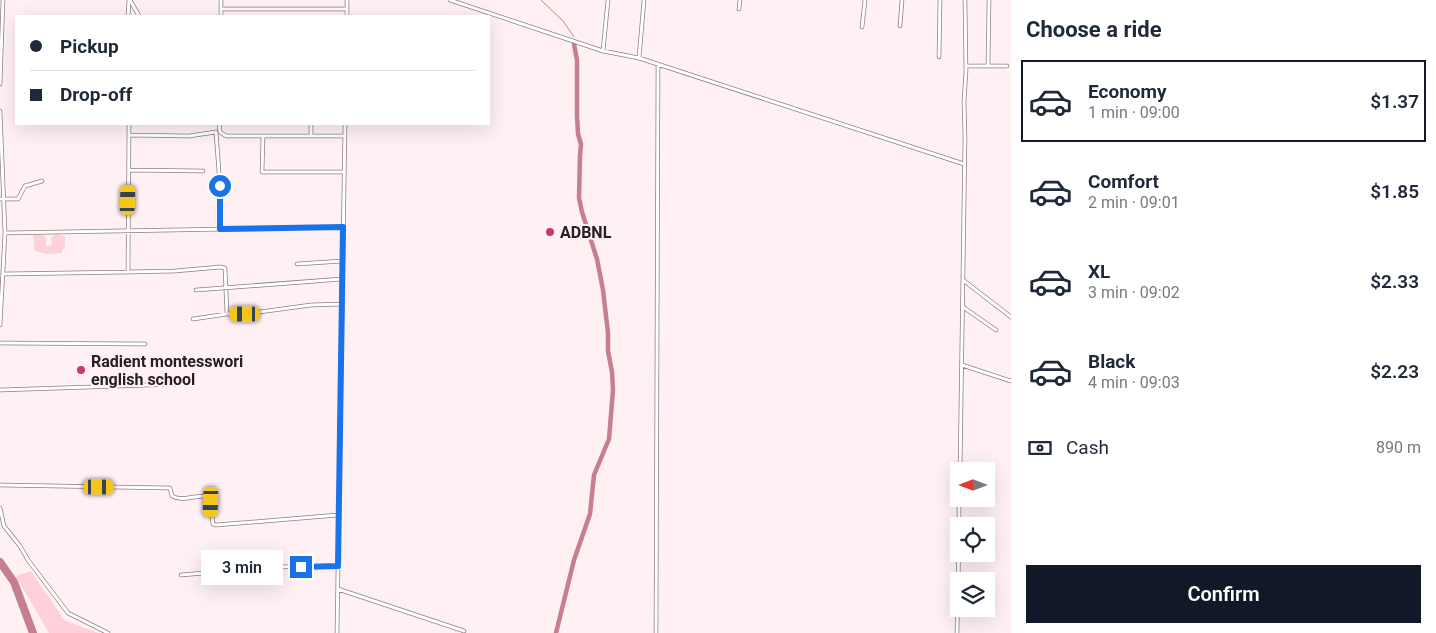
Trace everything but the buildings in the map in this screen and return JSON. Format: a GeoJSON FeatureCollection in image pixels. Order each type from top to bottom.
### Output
{"type":"FeatureCollection","features":[{"type":"Feature","properties":{"kind":"street"},"geometry":{"type":"LineString","coordinates":[[0,84],[3,0]]}},
{"type":"Feature","properties":{"kind":"street"},"geometry":{"type":"LineString","coordinates":[[128,15],[130,0]]}},
{"type":"Feature","properties":{"kind":"street"},"geometry":{"type":"LineString","coordinates":[[130,0],[139,15]]}},
{"type":"Feature","properties":{"kind":"street"},"geometry":{"type":"LineString","coordinates":[[221,0],[222,15]]}},
{"type":"Feature","properties":{"kind":"street"},"geometry":{"type":"LineString","coordinates":[[347,0],[347,15]]}},
{"type":"Feature","properties":{"kind":"street"},"geometry":{"type":"LineString","coordinates":[[450,0],[603,51],[658,64],[964,164]]}},
{"type":"Feature","properties":{"kind":"street"},"geometry":{"type":"LineString","coordinates":[[603,51],[608,0]]}},
{"type":"Feature","properties":{"kind":"street"},"geometry":{"type":"LineString","coordinates":[[639,58],[644,0]]}},
{"type":"Feature","properties":{"kind":"street"},"geometry":{"type":"LineString","coordinates":[[738,9],[740,0]]}},
{"type":"Feature","properties":{"kind":"street"},"geometry":{"type":"LineString","coordinates":[[862,27],[865,0]]}},
{"type":"Feature","properties":{"kind":"street"},"geometry":{"type":"LineString","coordinates":[[900,26],[902,0]]}},
{"type":"Feature","properties":{"kind":"street"},"geometry":{"type":"LineString","coordinates":[[939,58],[940,0]]}},
{"type":"Feature","properties":{"kind":"street"},"geometry":{"type":"LineString","coordinates":[[960,462],[966,66],[965,0]]}},
{"type":"Feature","properties":{"kind":"street"},"geometry":{"type":"LineString","coordinates":[[988,66],[990,0]]}},
{"type":"Feature","properties":{"kind":"street"},"geometry":{"type":"LineString","coordinates":[[221,9],[347,9]]}},
{"type":"Feature","properties":{"kind":"street"},"geometry":{"type":"LineString","coordinates":[[656,633],[658,64]]}},
{"type":"Feature","properties":{"kind":"street"},"geometry":{"type":"LineString","coordinates":[[966,66],[1007,66]]}},
{"type":"Feature","properties":{"kind":"street"},"geometry":{"type":"LineString","coordinates":[[0,112],[1,199],[5,235],[0,325]]}},
{"type":"Feature","properties":{"kind":"street"},"geometry":{"type":"LineString","coordinates":[[128,272],[129,125]]}},
{"type":"Feature","properties":{"kind":"street"},"geometry":{"type":"LineString","coordinates":[[219,125],[220,229]]}},
{"type":"Feature","properties":{"kind":"street"},"geometry":{"type":"LineString","coordinates":[[311,125],[311,136]]}},
{"type":"Feature","properties":{"kind":"street"},"geometry":{"type":"LineString","coordinates":[[337,633],[345,125]]}},
{"type":"Feature","properties":{"kind":"street"},"geometry":{"type":"LineString","coordinates":[[129,135],[189,136],[218,132],[226,136],[345,136]]}},
{"type":"Feature","properties":{"kind":"street"},"geometry":{"type":"LineString","coordinates":[[263,136],[262,172],[344,172]]}},
{"type":"Feature","properties":{"kind":"street"},"geometry":{"type":"LineString","coordinates":[[129,170],[203,171]]}},
{"type":"Feature","properties":{"kind":"street"},"geometry":{"type":"LineString","coordinates":[[1,199],[18,199],[25,186],[42,181]]}},
{"type":"Feature","properties":{"kind":"street"},"geometry":{"type":"LineString","coordinates":[[0,237],[5,235],[343,227]]}},
{"type":"Feature","properties":{"kind":"street"},"geometry":{"type":"LineString","coordinates":[[297,264],[342,261]]}},
{"type":"Feature","properties":{"kind":"street"},"geometry":{"type":"LineString","coordinates":[[3,274],[175,271],[220,267],[225,268],[226,273],[227,314]]}},
{"type":"Feature","properties":{"kind":"street"},"geometry":{"type":"LineString","coordinates":[[196,290],[342,278]]}},
{"type":"Feature","properties":{"kind":"street"},"geometry":{"type":"LineString","coordinates":[[962,280],[1011,317]]}},
{"type":"Feature","properties":{"kind":"street"},"geometry":{"type":"LineString","coordinates":[[193,319],[311,305],[342,304]]}},
{"type":"Feature","properties":{"kind":"street"},"geometry":{"type":"LineString","coordinates":[[962,306],[996,330]]}},
{"type":"Feature","properties":{"kind":"street"},"geometry":{"type":"LineString","coordinates":[[0,343],[145,344]]}},
{"type":"Feature","properties":{"kind":"street"},"geometry":{"type":"LineString","coordinates":[[962,365],[1011,381]]}},
{"type":"Feature","properties":{"kind":"street"},"geometry":{"type":"LineString","coordinates":[[0,390],[179,384]]}},
{"type":"Feature","properties":{"kind":"street"},"geometry":{"type":"LineString","coordinates":[[0,485],[170,488],[172,496],[178,499],[205,496],[210,498],[213,524],[216,525],[338,515]]}},
{"type":"Feature","properties":{"kind":"street"},"geometry":{"type":"LineString","coordinates":[[0,508],[2,528],[20,546],[28,560],[68,613],[108,633]]}},
{"type":"Feature","properties":{"kind":"street"},"geometry":{"type":"LineString","coordinates":[[957,633],[958,562]]}},
{"type":"Feature","properties":{"kind":"street"},"geometry":{"type":"LineString","coordinates":[[181,575],[273,567],[338,566]]}},
{"type":"Feature","properties":{"kind":"street"},"geometry":{"type":"LineString","coordinates":[[338,589],[464,631]]}},
{"type":"Feature","properties":{"kind":"shaded area"},"geometry":{"type":"Polygon","coordinates":[[[58,234],[65,237],[65,246],[61,253],[47,254],[35,251],[33,235],[43,235],[46,238],[46,246],[52,245],[51,237],[58,234]]]}},
{"type":"Feature","properties":{"kind":"shaded area"},"geometry":{"type":"Polygon","coordinates":[[[31,571],[64,620],[98,633],[49,633],[16,576],[31,571]]]}},
{"type":"Feature","properties":{"kind":"waterway"},"geometry":{"type":"LineString","coordinates":[[541,0],[563,21],[574,37]]}},
{"type":"Feature","properties":{"kind":"waterway"},"geometry":{"type":"LineString","coordinates":[[556,633],[574,560],[590,514],[594,475],[609,439],[613,390],[603,290],[597,259],[579,198],[581,144],[578,134],[577,60],[574,44]]}},
{"type":"Feature","properties":{"kind":"waterway"},"geometry":{"type":"LineString","coordinates":[[0,562],[14,582],[33,633]]}},
{"type":"Feature","properties":{"kind":"place","name":"ADBNL"},"geometry":{"type":"Point","coordinates":[550,232]}},
{"type":"Feature","properties":{"kind":"place","name":"Radient montesswori english school"},"geometry":{"type":"Point","coordinates":[81,370]}},
{"type":"Feature","properties":{"kind":"route"},"geometry":{"type":"LineString","coordinates":[[220,186],[220,229],[343,227],[338,566],[301,567]]}}]}
